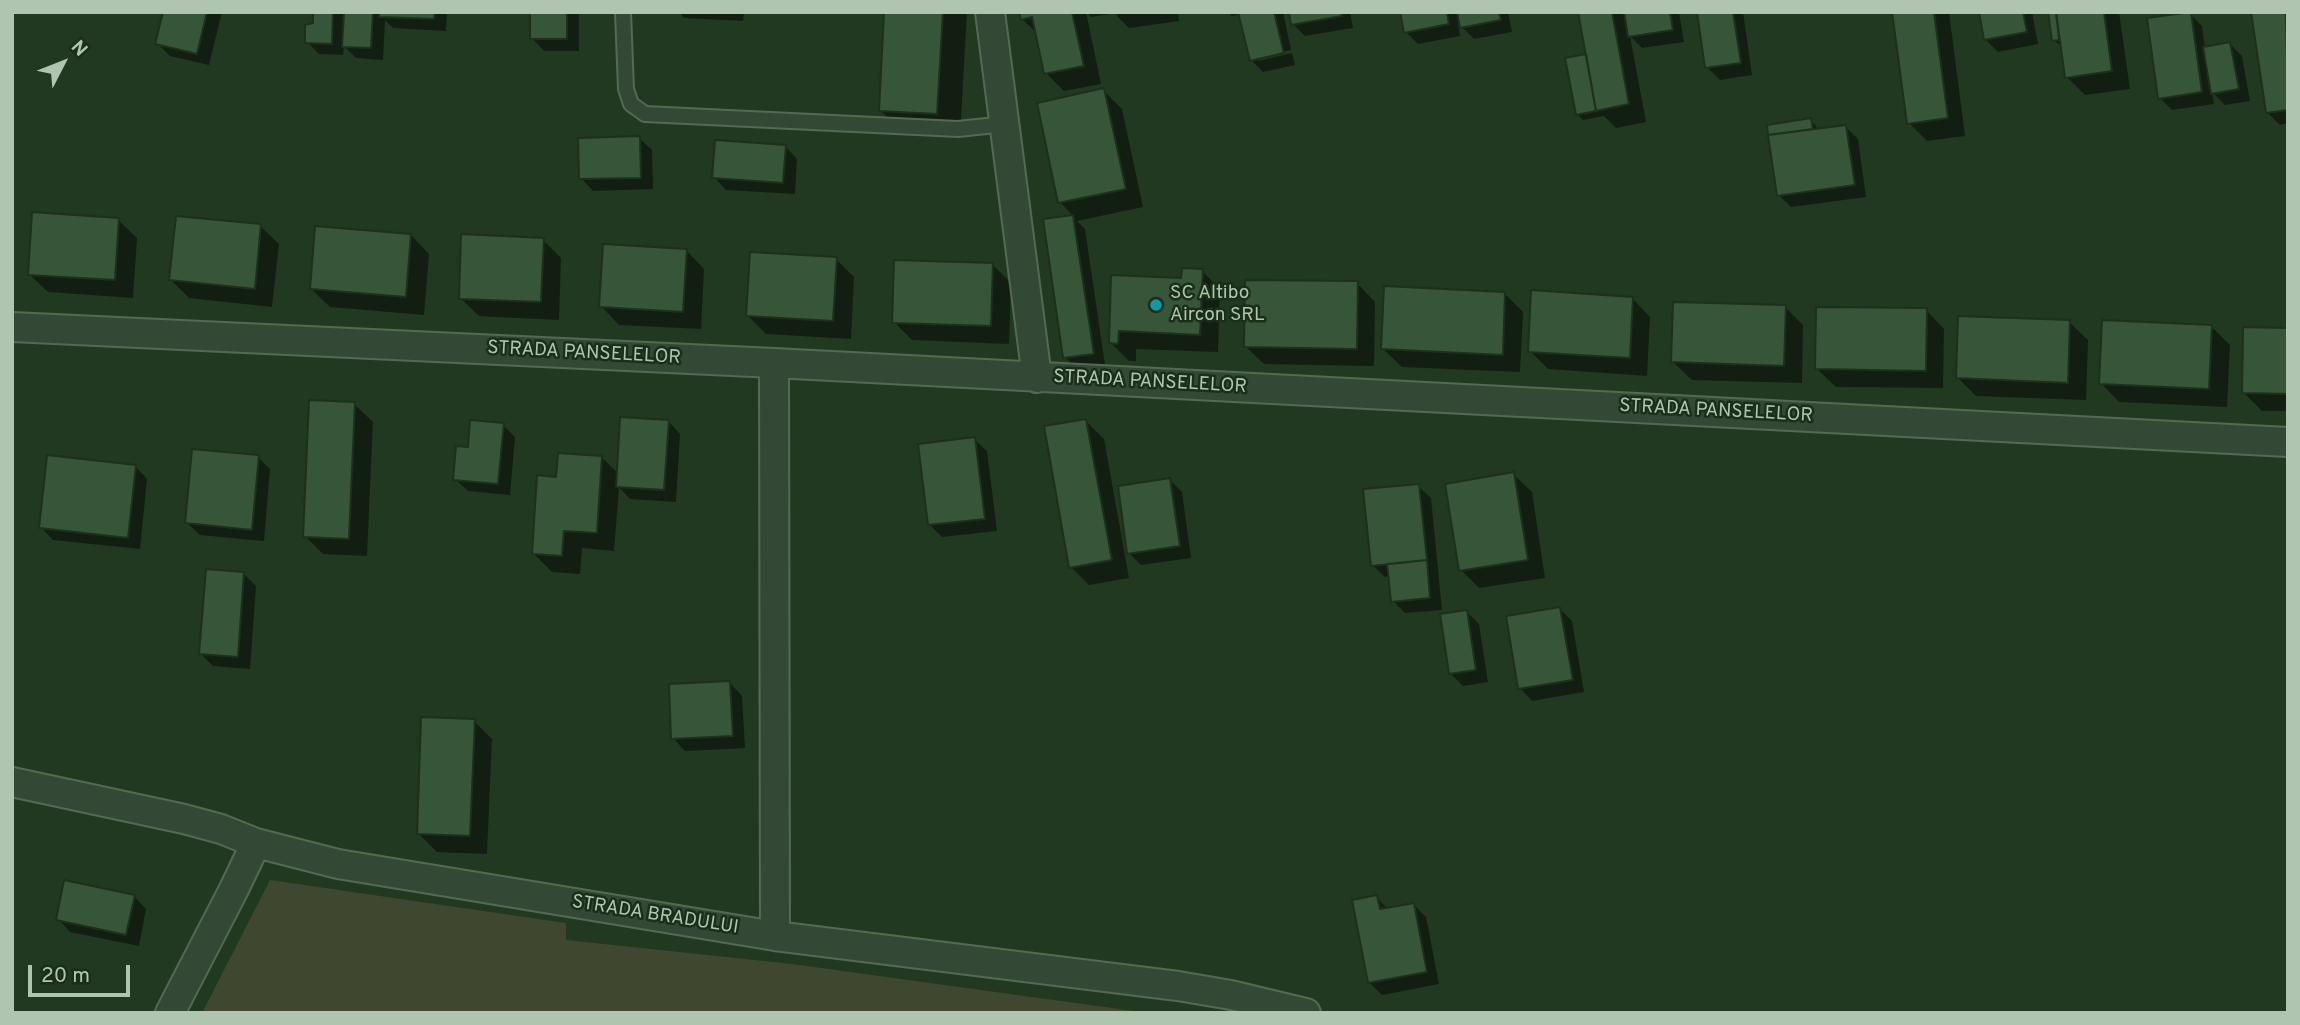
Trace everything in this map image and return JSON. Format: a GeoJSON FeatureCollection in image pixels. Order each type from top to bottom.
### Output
{"type":"FeatureCollection","features":[{"type":"Feature","properties":{"kind":"street"},"geometry":{"type":"LineString","coordinates":[[990,12],[1037,378]]}},
{"type":"Feature","properties":{"kind":"street","name":"STRADA PANSELELOR"},"geometry":{"type":"LineString","coordinates":[[12,327],[774,362],[1037,378],[2288,442]]}},
{"type":"Feature","properties":{"kind":"street"},"geometry":{"type":"LineString","coordinates":[[774,362],[775,936]]}},
{"type":"Feature","properties":{"kind":"street","name":"STRADA BRADULUI"},"geometry":{"type":"LineString","coordinates":[[12,782],[184,819],[221,829],[256,843],[338,864],[775,936],[1178,986],[1231,995],[1306,1013]]}},
{"type":"Feature","properties":{"kind":"street"},"geometry":{"type":"LineString","coordinates":[[170,1013],[256,843]]}},
{"type":"Feature","properties":{"kind":"lane"},"geometry":{"type":"LineString","coordinates":[[623,12],[626,89],[631,103],[645,114],[958,129],[1005,124]]}},
{"type":"Feature","properties":{"kind":"green space"},"geometry":{"type":"Polygon","coordinates":[[[270,880],[566,923],[566,940],[792,964],[1148,1013],[202,1013],[270,880]]]}},
{"type":"Feature","properties":{"kind":"building"},"geometry":{"type":"Polygon","coordinates":[[[163,12],[207,12],[197,54],[155,44],[163,12]]]}},
{"type":"Feature","properties":{"kind":"building"},"geometry":{"type":"Polygon","coordinates":[[[313,12],[333,12],[332,44],[305,43],[305,25],[313,23],[313,12]]]}},
{"type":"Feature","properties":{"kind":"building"},"geometry":{"type":"Polygon","coordinates":[[[344,12],[373,12],[371,48],[342,47],[344,12]]]}},
{"type":"Feature","properties":{"kind":"building"},"geometry":{"type":"Polygon","coordinates":[[[379,12],[435,12],[434,19],[379,17],[379,12]]]}},
{"type":"Feature","properties":{"kind":"building"},"geometry":{"type":"Polygon","coordinates":[[[530,12],[567,12],[567,39],[530,39],[530,12]]]}},
{"type":"Feature","properties":{"kind":"building"},"geometry":{"type":"Polygon","coordinates":[[[884,12],[943,12],[937,114],[879,111],[884,12]]]}},
{"type":"Feature","properties":{"kind":"building"},"geometry":{"type":"Polygon","coordinates":[[[1019,12],[1072,12],[1084,66],[1044,74],[1032,17],[1021,20],[1019,12]]]}},
{"type":"Feature","properties":{"kind":"building"},"geometry":{"type":"Polygon","coordinates":[[[1238,12],[1274,12],[1284,53],[1250,61],[1238,12]]]}},
{"type":"Feature","properties":{"kind":"building"},"geometry":{"type":"Polygon","coordinates":[[[1289,12],[1341,12],[1342,16],[1291,25],[1289,12]]]}},
{"type":"Feature","properties":{"kind":"building"},"geometry":{"type":"Polygon","coordinates":[[[1400,12],[1447,12],[1449,24],[1404,33],[1400,12]]]}},
{"type":"Feature","properties":{"kind":"building"},"geometry":{"type":"Polygon","coordinates":[[[1457,12],[1499,12],[1501,20],[1460,28],[1457,12]]]}},
{"type":"Feature","properties":{"kind":"building"},"geometry":{"type":"Polygon","coordinates":[[[1578,12],[1612,12],[1629,104],[1596,111],[1578,12]]]}},
{"type":"Feature","properties":{"kind":"building"},"geometry":{"type":"Polygon","coordinates":[[[1624,12],[1670,12],[1673,30],[1628,37],[1624,12]]]}},
{"type":"Feature","properties":{"kind":"building"},"geometry":{"type":"Polygon","coordinates":[[[1697,12],[1733,12],[1741,63],[1705,68],[1697,12]]]}},
{"type":"Feature","properties":{"kind":"building"},"geometry":{"type":"Polygon","coordinates":[[[1892,12],[1934,12],[1948,118],[1907,124],[1892,12]]]}},
{"type":"Feature","properties":{"kind":"building"},"geometry":{"type":"Polygon","coordinates":[[[1979,12],[2023,12],[2027,32],[1984,40],[1979,12]]]}},
{"type":"Feature","properties":{"kind":"building"},"geometry":{"type":"Polygon","coordinates":[[[2048,12],[2056,12],[2059,40],[2052,41],[2048,12]]]}},
{"type":"Feature","properties":{"kind":"building"},"geometry":{"type":"Polygon","coordinates":[[[2056,12],[2104,12],[2112,71],[2065,78],[2056,12]]]}},
{"type":"Feature","properties":{"kind":"building"},"geometry":{"type":"Polygon","coordinates":[[[2191,12],[2202,92],[2158,99],[2147,18],[2191,12]]]}},
{"type":"Feature","properties":{"kind":"building"},"geometry":{"type":"Polygon","coordinates":[[[2251,12],[2286,12],[2288,110],[2266,113],[2251,12]]]}},
{"type":"Feature","properties":{"kind":"building"},"geometry":{"type":"Polygon","coordinates":[[[2230,42],[2239,89],[2211,94],[2203,47],[2230,42]]]}},
{"type":"Feature","properties":{"kind":"building"},"geometry":{"type":"Polygon","coordinates":[[[1586,54],[1596,111],[1576,115],[1565,58],[1586,54]]]}},
{"type":"Feature","properties":{"kind":"building"},"geometry":{"type":"Polygon","coordinates":[[[1104,88],[1126,189],[1058,203],[1037,103],[1104,88]]]}},
{"type":"Feature","properties":{"kind":"building"},"geometry":{"type":"Polygon","coordinates":[[[1811,118],[1813,129],[1768,135],[1767,125],[1811,118]]]}},
{"type":"Feature","properties":{"kind":"building"},"geometry":{"type":"Polygon","coordinates":[[[1846,125],[1855,185],[1777,196],[1768,135],[1846,125]]]}},
{"type":"Feature","properties":{"kind":"building"},"geometry":{"type":"Polygon","coordinates":[[[640,136],[641,178],[579,179],[578,138],[640,136]]]}},
{"type":"Feature","properties":{"kind":"building"},"geometry":{"type":"Polygon","coordinates":[[[715,140],[786,145],[783,183],[712,178],[715,140]]]}},
{"type":"Feature","properties":{"kind":"building"},"geometry":{"type":"Polygon","coordinates":[[[32,212],[119,218],[115,280],[28,275],[32,212]]]}},
{"type":"Feature","properties":{"kind":"building"},"geometry":{"type":"Polygon","coordinates":[[[1073,215],[1094,354],[1063,358],[1043,219],[1073,215]]]}},
{"type":"Feature","properties":{"kind":"building"},"geometry":{"type":"Polygon","coordinates":[[[176,216],[261,224],[255,289],[169,280],[176,216]]]}},
{"type":"Feature","properties":{"kind":"building"},"geometry":{"type":"Polygon","coordinates":[[[315,226],[411,234],[406,297],[310,289],[315,226]]]}},
{"type":"Feature","properties":{"kind":"building"},"geometry":{"type":"Polygon","coordinates":[[[461,234],[544,238],[541,302],[459,299],[461,234]]]}},
{"type":"Feature","properties":{"kind":"building"},"geometry":{"type":"Polygon","coordinates":[[[603,244],[687,249],[683,312],[599,307],[603,244]]]}},
{"type":"Feature","properties":{"kind":"building"},"geometry":{"type":"Polygon","coordinates":[[[750,252],[837,257],[833,321],[746,316],[750,252]]]}},
{"type":"Feature","properties":{"kind":"building"},"geometry":{"type":"Polygon","coordinates":[[[894,260],[993,263],[991,326],[892,323],[894,260]]]}},
{"type":"Feature","properties":{"kind":"building","name":"SC Altibo Aircon SRL"},"geometry":{"type":"Polygon","coordinates":[[[1182,268],[1203,269],[1200,335],[1119,331],[1118,344],[1109,343],[1111,275],[1181,278],[1182,268]]]}},
{"type":"Feature","properties":{"kind":"building"},"geometry":{"type":"Polygon","coordinates":[[[1245,280],[1358,281],[1357,349],[1244,347],[1245,280]]]}},
{"type":"Feature","properties":{"kind":"building"},"geometry":{"type":"Polygon","coordinates":[[[1384,286],[1505,292],[1503,355],[1381,349],[1384,286]]]}},
{"type":"Feature","properties":{"kind":"building"},"geometry":{"type":"Polygon","coordinates":[[[1531,290],[1633,297],[1630,358],[1528,352],[1531,290]]]}},
{"type":"Feature","properties":{"kind":"building"},"geometry":{"type":"Polygon","coordinates":[[[1673,302],[1786,305],[1784,366],[1671,362],[1673,302]]]}},
{"type":"Feature","properties":{"kind":"building"},"geometry":{"type":"Polygon","coordinates":[[[1816,307],[1927,308],[1926,371],[1815,369],[1816,307]]]}},
{"type":"Feature","properties":{"kind":"building"},"geometry":{"type":"Polygon","coordinates":[[[1958,316],[2070,320],[2068,383],[1956,378],[1958,316]]]}},
{"type":"Feature","properties":{"kind":"building"},"geometry":{"type":"Polygon","coordinates":[[[2102,320],[2212,325],[2209,389],[2099,384],[2102,320]]]}},
{"type":"Feature","properties":{"kind":"building"},"geometry":{"type":"Polygon","coordinates":[[[2243,327],[2288,328],[2288,394],[2242,393],[2243,327]]]}},
{"type":"Feature","properties":{"kind":"building"},"geometry":{"type":"Polygon","coordinates":[[[309,400],[355,402],[349,539],[303,537],[309,400]]]}},
{"type":"Feature","properties":{"kind":"building"},"geometry":{"type":"Polygon","coordinates":[[[620,417],[669,420],[664,490],[616,487],[620,417]]]}},
{"type":"Feature","properties":{"kind":"building"},"geometry":{"type":"Polygon","coordinates":[[[1086,419],[1112,560],[1069,568],[1044,426],[1086,419]]]}},
{"type":"Feature","properties":{"kind":"building"},"geometry":{"type":"Polygon","coordinates":[[[470,420],[504,423],[498,484],[453,480],[456,446],[468,447],[470,420]]]}},
{"type":"Feature","properties":{"kind":"building"},"geometry":{"type":"Polygon","coordinates":[[[975,437],[985,519],[928,525],[918,444],[975,437]]]}},
{"type":"Feature","properties":{"kind":"building"},"geometry":{"type":"Polygon","coordinates":[[[192,449],[259,455],[252,530],[185,523],[192,449]]]}},
{"type":"Feature","properties":{"kind":"building"},"geometry":{"type":"Polygon","coordinates":[[[558,453],[602,456],[597,533],[564,531],[562,556],[532,554],[537,475],[556,477],[558,453]]]}},
{"type":"Feature","properties":{"kind":"building"},"geometry":{"type":"Polygon","coordinates":[[[47,455],[136,465],[128,538],[39,528],[47,455]]]}},
{"type":"Feature","properties":{"kind":"building"},"geometry":{"type":"Polygon","coordinates":[[[1514,472],[1528,560],[1459,571],[1445,484],[1514,472]]]}},
{"type":"Feature","properties":{"kind":"building"},"geometry":{"type":"Polygon","coordinates":[[[1170,478],[1180,546],[1127,554],[1118,486],[1170,478]]]}},
{"type":"Feature","properties":{"kind":"building"},"geometry":{"type":"Polygon","coordinates":[[[1419,484],[1427,560],[1371,566],[1363,489],[1419,484]]]}},
{"type":"Feature","properties":{"kind":"building"},"geometry":{"type":"Polygon","coordinates":[[[1427,560],[1430,598],[1391,602],[1387,564],[1427,560]]]}},
{"type":"Feature","properties":{"kind":"building"},"geometry":{"type":"Polygon","coordinates":[[[206,569],[244,572],[238,657],[199,654],[206,569]]]}},
{"type":"Feature","properties":{"kind":"building"},"geometry":{"type":"Polygon","coordinates":[[[1560,607],[1573,680],[1518,689],[1506,616],[1560,607]]]}},
{"type":"Feature","properties":{"kind":"building"},"geometry":{"type":"Polygon","coordinates":[[[1467,610],[1476,670],[1449,674],[1440,614],[1467,610]]]}},
{"type":"Feature","properties":{"kind":"building"},"geometry":{"type":"Polygon","coordinates":[[[730,681],[733,736],[671,739],[669,684],[730,681]]]}},
{"type":"Feature","properties":{"kind":"building"},"geometry":{"type":"Polygon","coordinates":[[[421,717],[475,719],[470,836],[417,834],[421,717]]]}},
{"type":"Feature","properties":{"kind":"building"},"geometry":{"type":"Polygon","coordinates":[[[64,880],[135,895],[126,935],[56,920],[64,880]]]}},
{"type":"Feature","properties":{"kind":"building"},"geometry":{"type":"Polygon","coordinates":[[[1377,895],[1380,909],[1414,903],[1427,972],[1368,983],[1352,900],[1377,895]]]}},
{"type":"Feature","properties":{"kind":"place","name":"SC Altibo Aircon SRL"},"geometry":{"type":"Point","coordinates":[1156,305]}}]}
